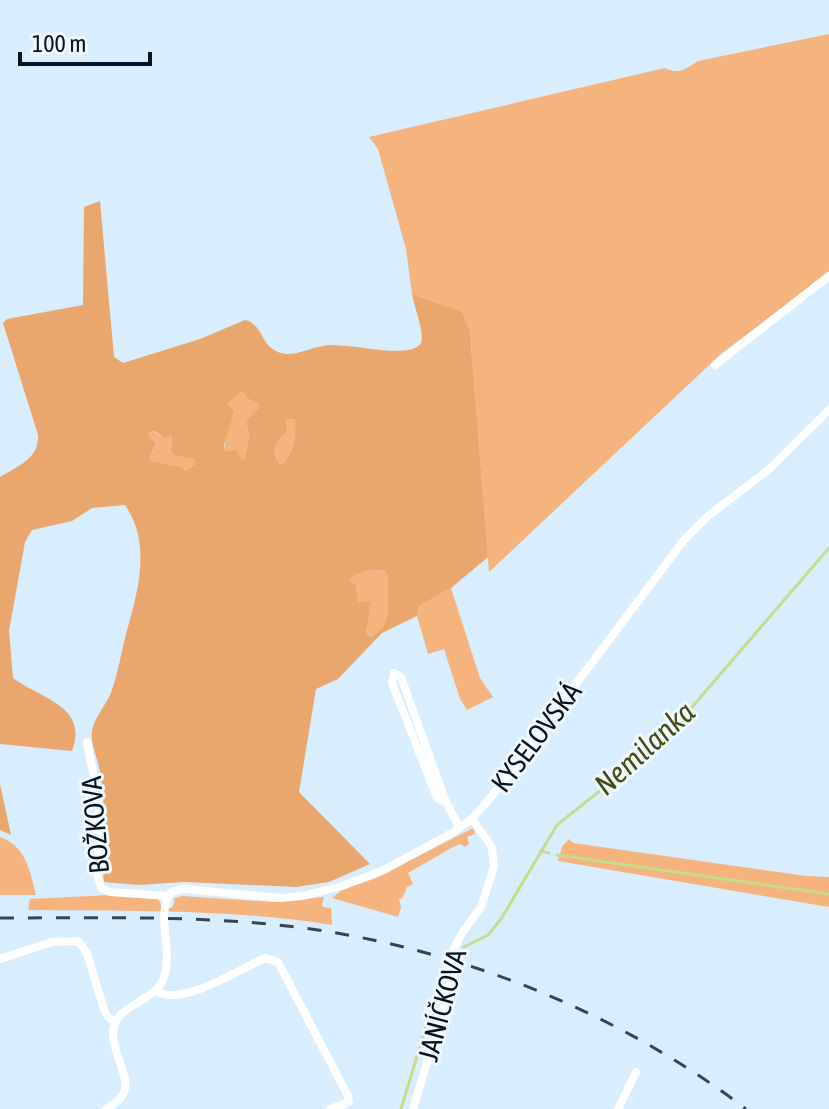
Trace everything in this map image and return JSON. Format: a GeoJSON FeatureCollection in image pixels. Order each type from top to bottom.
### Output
{"type":"FeatureCollection","features":[{"type":"Feature","properties":{"kind":"street"},"geometry":{"type":"LineString","coordinates":[[715,365],[829,276]]}},
{"type":"Feature","properties":{"kind":"street","name":"KYSELOVSKÁ"},"geometry":{"type":"LineString","coordinates":[[168,896],[180,889],[259,898],[311,894],[377,874],[460,828],[472,819],[684,540],[708,516],[767,471],[829,410]]}},
{"type":"Feature","properties":{"kind":"street"},"geometry":{"type":"LineString","coordinates":[[446,802],[437,798],[392,683],[394,673],[401,677],[446,802],[460,828]]}},
{"type":"Feature","properties":{"kind":"street","name":"BOŽKOVA"},"geometry":{"type":"LineString","coordinates":[[87,742],[99,802],[97,873],[101,888],[110,892],[168,896]]}},
{"type":"Feature","properties":{"kind":"street","name":"JANÍČKOVA"},"geometry":{"type":"LineString","coordinates":[[413,1109],[451,982],[447,963],[462,933],[481,907],[494,867],[492,847],[472,819]]}},
{"type":"Feature","properties":{"kind":"street"},"geometry":{"type":"LineString","coordinates":[[106,1109],[120,1100],[126,1086],[113,1036],[116,1022],[127,1009],[156,991],[167,968],[168,896]]}},
{"type":"Feature","properties":{"kind":"street"},"geometry":{"type":"LineString","coordinates":[[0,959],[58,941],[78,941],[87,953],[104,1010],[116,1022]]}},
{"type":"Feature","properties":{"kind":"street"},"geometry":{"type":"LineString","coordinates":[[156,991],[163,995],[192,992],[266,958],[278,962],[348,1096],[349,1102],[330,1109]]}},
{"type":"Feature","properties":{"kind":"street"},"geometry":{"type":"LineString","coordinates":[[618,1109],[636,1072]]}},
{"type":"Feature","properties":{"kind":"shaded area"},"geometry":{"type":"Polygon","coordinates":[[[829,34],[829,272],[722,353],[489,572],[470,332],[461,312],[412,294],[406,249],[378,149],[369,137],[665,68],[682,70],[698,61],[829,34]]]}},
{"type":"Feature","properties":{"kind":"shaded area"},"geometry":{"type":"Polygon","coordinates":[[[100,201],[114,357],[123,363],[200,339],[245,320],[255,325],[270,347],[280,353],[292,354],[329,345],[408,350],[416,347],[422,339],[412,294],[462,312],[470,332],[488,557],[451,588],[419,606],[417,616],[382,633],[338,679],[316,689],[299,792],[370,864],[329,882],[296,887],[104,882],[102,782],[92,735],[95,721],[113,686],[138,585],[138,536],[125,505],[92,508],[72,521],[32,530],[25,542],[9,631],[13,678],[68,714],[74,724],[75,736],[72,751],[0,744],[0,477],[31,456],[38,435],[3,323],[7,319],[83,305],[84,207],[100,201]],[[242,391],[228,404],[234,412],[224,445],[225,452],[237,450],[240,459],[244,460],[249,438],[246,420],[259,408],[259,403],[246,398],[242,391]],[[295,419],[286,420],[288,431],[275,450],[280,464],[290,453],[295,437],[295,419]],[[154,431],[149,432],[156,443],[150,458],[152,461],[181,467],[186,471],[195,464],[195,459],[175,455],[171,451],[172,436],[165,438],[154,431]],[[384,570],[364,571],[349,579],[356,585],[358,603],[371,600],[366,633],[371,637],[379,631],[387,617],[388,575],[384,570]]]}},
{"type":"Feature","properties":{"kind":"shaded area"},"geometry":{"type":"Polygon","coordinates":[[[242,391],[246,398],[259,402],[259,408],[246,420],[249,438],[244,460],[240,460],[233,452],[225,452],[225,447],[232,409],[228,404],[242,391]]]}},
{"type":"Feature","properties":{"kind":"shaded area"},"geometry":{"type":"Polygon","coordinates":[[[295,419],[292,448],[287,459],[280,464],[275,455],[276,446],[288,431],[286,420],[295,419]]]}},
{"type":"Feature","properties":{"kind":"shaded area"},"geometry":{"type":"Polygon","coordinates":[[[149,432],[163,437],[172,436],[171,451],[195,459],[195,464],[186,471],[152,461],[156,443],[149,432]]]}},
{"type":"Feature","properties":{"kind":"shaded area"},"geometry":{"type":"Polygon","coordinates":[[[384,570],[388,575],[387,616],[372,637],[366,633],[370,600],[358,604],[356,585],[349,579],[364,571],[384,570]]]}},
{"type":"Feature","properties":{"kind":"shaded area"},"geometry":{"type":"Polygon","coordinates":[[[451,588],[480,678],[493,697],[467,710],[460,699],[444,649],[428,654],[417,616],[419,606],[451,588]]]}},
{"type":"Feature","properties":{"kind":"shaded area"},"geometry":{"type":"Polygon","coordinates":[[[0,784],[11,835],[0,830],[0,784]]]}},
{"type":"Feature","properties":{"kind":"shaded area"},"geometry":{"type":"Polygon","coordinates":[[[473,828],[475,834],[467,837],[469,844],[465,847],[460,844],[453,847],[408,873],[413,884],[407,887],[399,900],[401,907],[398,917],[332,898],[342,890],[376,878],[473,828]]]}},
{"type":"Feature","properties":{"kind":"shaded area"},"geometry":{"type":"Polygon","coordinates":[[[0,837],[16,846],[21,853],[29,868],[36,895],[0,895],[0,837]]]}},
{"type":"Feature","properties":{"kind":"shaded area"},"geometry":{"type":"Polygon","coordinates":[[[569,839],[573,843],[829,877],[829,907],[558,861],[562,847],[569,839]]]}},
{"type":"Feature","properties":{"kind":"shaded area"},"geometry":{"type":"Polygon","coordinates":[[[157,896],[162,908],[172,908],[173,899],[182,896],[273,902],[324,897],[322,905],[331,908],[332,925],[218,913],[28,910],[30,899],[157,896]]]}},
{"type":"Feature","properties":{"kind":"waterway","name":"Nemilanka"},"geometry":{"type":"LineString","coordinates":[[464,947],[488,935],[501,919],[557,825],[646,754],[686,714],[829,548]]}},
{"type":"Feature","properties":{"kind":"waterway"},"geometry":{"type":"LineString","coordinates":[[540,851],[549,853]]}},
{"type":"Feature","properties":{"kind":"waterway"},"geometry":{"type":"LineString","coordinates":[[557,855],[829,894]]}},
{"type":"Feature","properties":{"kind":"waterway","name":"Nemilanka"},"geometry":{"type":"LineString","coordinates":[[401,1109],[442,974]]}},
{"type":"Feature","properties":{"kind":"railway"},"geometry":{"type":"LineString","coordinates":[[0,918],[148,918],[259,923],[356,937],[416,950],[533,989],[589,1014],[644,1042],[746,1109]]}}]}
